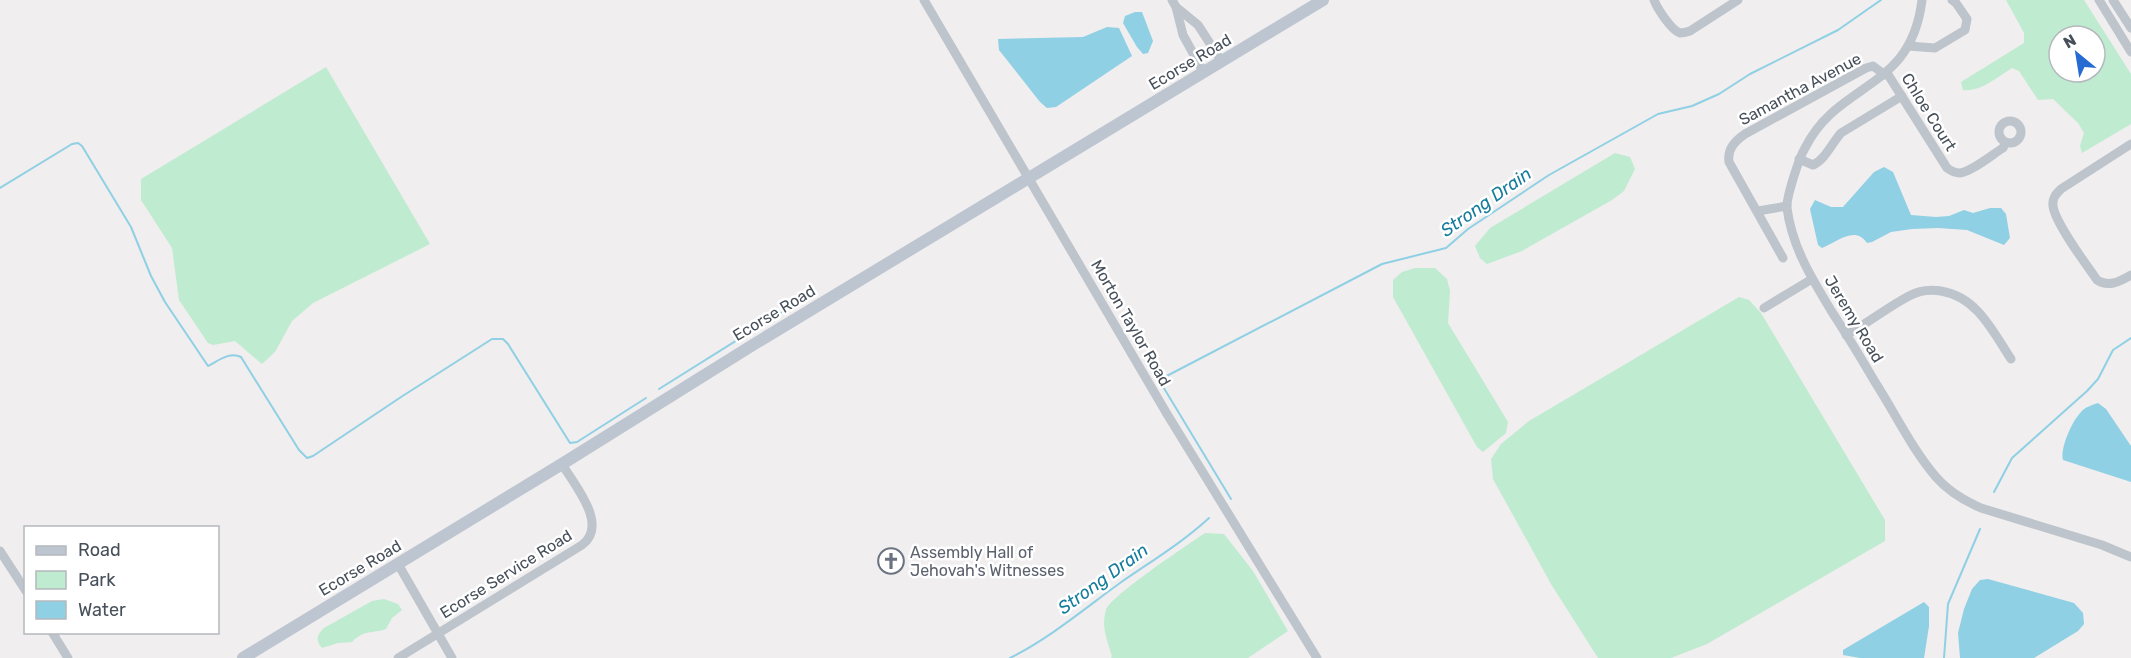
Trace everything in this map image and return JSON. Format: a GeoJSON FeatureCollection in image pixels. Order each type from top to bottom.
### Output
{"type":"FeatureCollection","features":[{"type":"Feature","properties":{"kind":"main road","name":"Ecorse Road"},"geometry":{"type":"LineString","coordinates":[[243,658],[1318,2]]}},
{"type":"Feature","properties":{"kind":"street","name":"Morton Taylor Road"},"geometry":{"type":"LineString","coordinates":[[924,0],[1167,414],[1317,658]]}},
{"type":"Feature","properties":{"kind":"street"},"geometry":{"type":"LineString","coordinates":[[1654,0],[1658,9],[1676,31],[1681,33],[1690,31],[1738,0]]}},
{"type":"Feature","properties":{"kind":"street","name":"Jeremy Road"},"geometry":{"type":"LineString","coordinates":[[1922,0],[1908,46],[1902,57],[1886,74],[1821,121],[1799,159],[1786,206],[1796,246],[1812,279],[1920,456],[1943,484],[1955,494],[1981,508],[2102,545],[2131,558]]}},
{"type":"Feature","properties":{"kind":"street"},"geometry":{"type":"LineString","coordinates":[[1908,46],[1935,48],[1965,30],[1967,19],[1952,0]]}},
{"type":"Feature","properties":{"kind":"street"},"geometry":{"type":"LineString","coordinates":[[2099,0],[2131,52]]}},
{"type":"Feature","properties":{"kind":"street"},"geometry":{"type":"LineString","coordinates":[[2114,0],[2131,28]]}},
{"type":"Feature","properties":{"kind":"street"},"geometry":{"type":"LineString","coordinates":[[1174,3],[1198,25],[1222,62]]}},
{"type":"Feature","properties":{"kind":"street"},"geometry":{"type":"LineString","coordinates":[[1174,3],[1183,35],[1204,72]]}},
{"type":"Feature","properties":{"kind":"street","name":"Samantha Avenue"},"geometry":{"type":"LineString","coordinates":[[1784,258],[1729,162],[1728,155],[1736,140],[1866,69],[1873,66],[1886,74]]}},
{"type":"Feature","properties":{"kind":"street","name":"Chloe Court"},"geometry":{"type":"LineString","coordinates":[[1886,74],[1947,168],[1953,172],[1958,174],[1966,172],[2002,148],[2006,142]]}},
{"type":"Feature","properties":{"kind":"street"},"geometry":{"type":"LineString","coordinates":[[1799,159],[1813,165],[1820,163],[1833,141],[1841,133],[1902,96]]}},
{"type":"Feature","properties":{"kind":"street"},"geometry":{"type":"LineString","coordinates":[[2131,144],[2061,189],[2054,196],[2052,205],[2058,220],[2097,280],[2103,284],[2112,284],[2131,275]]}},
{"type":"Feature","properties":{"kind":"street"},"geometry":{"type":"LineString","coordinates":[[1758,211],[1786,206]]}},
{"type":"Feature","properties":{"kind":"street"},"geometry":{"type":"LineString","coordinates":[[1764,308],[1812,279]]}},
{"type":"Feature","properties":{"kind":"street"},"geometry":{"type":"LineString","coordinates":[[1846,334],[1910,295],[1923,290],[1934,290],[1959,296],[1973,305],[2011,359]]}},
{"type":"Feature","properties":{"kind":"street","name":"Ecorse Service Road"},"geometry":{"type":"LineString","coordinates":[[398,658],[589,539],[593,527],[592,516],[562,464]]}},
{"type":"Feature","properties":{"kind":"street"},"geometry":{"type":"LineString","coordinates":[[0,551],[24,588]]}},
{"type":"Feature","properties":{"kind":"street"},"geometry":{"type":"LineString","coordinates":[[398,564],[452,658]]}},
{"type":"Feature","properties":{"kind":"street"},"geometry":{"type":"LineString","coordinates":[[53,634],[68,658]]}},
{"type":"Feature","properties":{"kind":"green space"},"geometry":{"type":"Polygon","coordinates":[[[2006,0],[2084,0],[2099,24],[2047,24],[2047,84],[2107,84],[2107,36],[2131,74],[2131,124],[2082,153],[2080,146],[2084,133],[2078,123],[2053,99],[2038,100],[2019,71],[2012,68],[1976,89],[1963,90],[1961,82],[2024,43],[2024,33],[2006,0]]]}},
{"type":"Feature","properties":{"kind":"green space"},"geometry":{"type":"Polygon","coordinates":[[[326,67],[430,244],[313,303],[292,321],[275,352],[262,364],[235,341],[213,345],[208,343],[179,300],[172,248],[141,200],[141,179],[326,67]]]}},
{"type":"Feature","properties":{"kind":"green space"},"geometry":{"type":"Polygon","coordinates":[[[1615,153],[1630,157],[1635,169],[1624,191],[1522,251],[1487,264],[1480,258],[1475,246],[1490,228],[1615,153]]]}},
{"type":"Feature","properties":{"kind":"green space"},"geometry":{"type":"Polygon","coordinates":[[[1415,268],[1435,268],[1447,279],[1450,291],[1448,323],[1508,422],[1506,433],[1483,452],[1477,447],[1393,297],[1393,280],[1402,272],[1415,268]]]}},
{"type":"Feature","properties":{"kind":"green space"},"geometry":{"type":"Polygon","coordinates":[[[1739,297],[1749,300],[1761,313],[1885,520],[1885,541],[1707,644],[1671,658],[1598,658],[1551,584],[1493,479],[1491,459],[1501,444],[1529,421],[1739,297]]]}},
{"type":"Feature","properties":{"kind":"green space"},"geometry":{"type":"Polygon","coordinates":[[[1205,533],[1224,534],[1253,571],[1288,631],[1248,658],[1111,658],[1104,622],[1106,610],[1111,603],[1151,570],[1205,533]]]}},
{"type":"Feature","properties":{"kind":"green space"},"geometry":{"type":"Polygon","coordinates":[[[384,599],[398,604],[402,610],[392,618],[386,629],[365,633],[352,642],[322,648],[318,638],[324,628],[372,601],[384,599]]]}},
{"type":"Feature","properties":{"kind":"water"},"geometry":{"type":"Polygon","coordinates":[[[1142,12],[1153,41],[1148,53],[1143,54],[1137,47],[1123,23],[1125,16],[1142,12]]]}},
{"type":"Feature","properties":{"kind":"water"},"geometry":{"type":"Polygon","coordinates":[[[1107,27],[1119,28],[1132,56],[1056,107],[1047,108],[1040,102],[999,50],[998,39],[1083,37],[1107,27]]]}},
{"type":"Feature","properties":{"kind":"water"},"geometry":{"type":"Polygon","coordinates":[[[1884,167],[1893,172],[1911,215],[1949,216],[1964,210],[1973,213],[1990,208],[2001,208],[2006,214],[2010,238],[2004,245],[1967,230],[1938,228],[1891,232],[1867,243],[1857,235],[1851,235],[1822,248],[1818,245],[1810,209],[1815,200],[1831,207],[1843,207],[1874,172],[1884,167]]]}},
{"type":"Feature","properties":{"kind":"water"},"geometry":{"type":"Polygon","coordinates":[[[2098,403],[2106,409],[2131,446],[2131,482],[2063,460],[2065,442],[2074,422],[2084,409],[2098,403]]]}},
{"type":"Feature","properties":{"kind":"water"},"geometry":{"type":"Polygon","coordinates":[[[1988,579],[2074,603],[2083,613],[2084,624],[2078,631],[2034,658],[1960,658],[1958,633],[1964,609],[1972,589],[1980,580],[1988,579]]]}},
{"type":"Feature","properties":{"kind":"water"},"geometry":{"type":"Polygon","coordinates":[[[1924,602],[1929,607],[1929,626],[1924,658],[1860,658],[1843,655],[1843,650],[1924,602]]]}},
{"type":"Feature","properties":{"kind":"waterway","name":"Strong Drain"},"geometry":{"type":"LineString","coordinates":[[1231,499],[1159,380],[1382,264],[1446,248],[1468,229],[1549,175],[1658,114],[1692,106],[1719,94],[1750,74],[1838,30],[1881,0]]}},
{"type":"Feature","properties":{"kind":"waterway"},"geometry":{"type":"LineString","coordinates":[[0,188],[72,144],[78,143],[82,146],[131,227],[151,276],[165,302],[208,366],[228,356],[241,357],[299,450],[307,458],[492,339],[503,339],[508,344],[570,443],[577,442],[646,398]]}},
{"type":"Feature","properties":{"kind":"waterway"},"geometry":{"type":"LineString","coordinates":[[659,389],[782,312]]}},
{"type":"Feature","properties":{"kind":"waterway"},"geometry":{"type":"LineString","coordinates":[[1994,492],[2012,458],[2087,391],[2098,379],[2113,350],[2131,338]]}},
{"type":"Feature","properties":{"kind":"waterway","name":"Strong Drain"},"geometry":{"type":"LineString","coordinates":[[1010,658],[1053,632],[1177,544],[1209,518]]}},
{"type":"Feature","properties":{"kind":"waterway"},"geometry":{"type":"LineString","coordinates":[[1944,658],[1948,604],[1980,529]]}},
{"type":"Feature","properties":{"kind":"place","name":"Assembly Hall of Jehovah's Witnesses"},"geometry":{"type":"Point","coordinates":[891,561]}}]}
